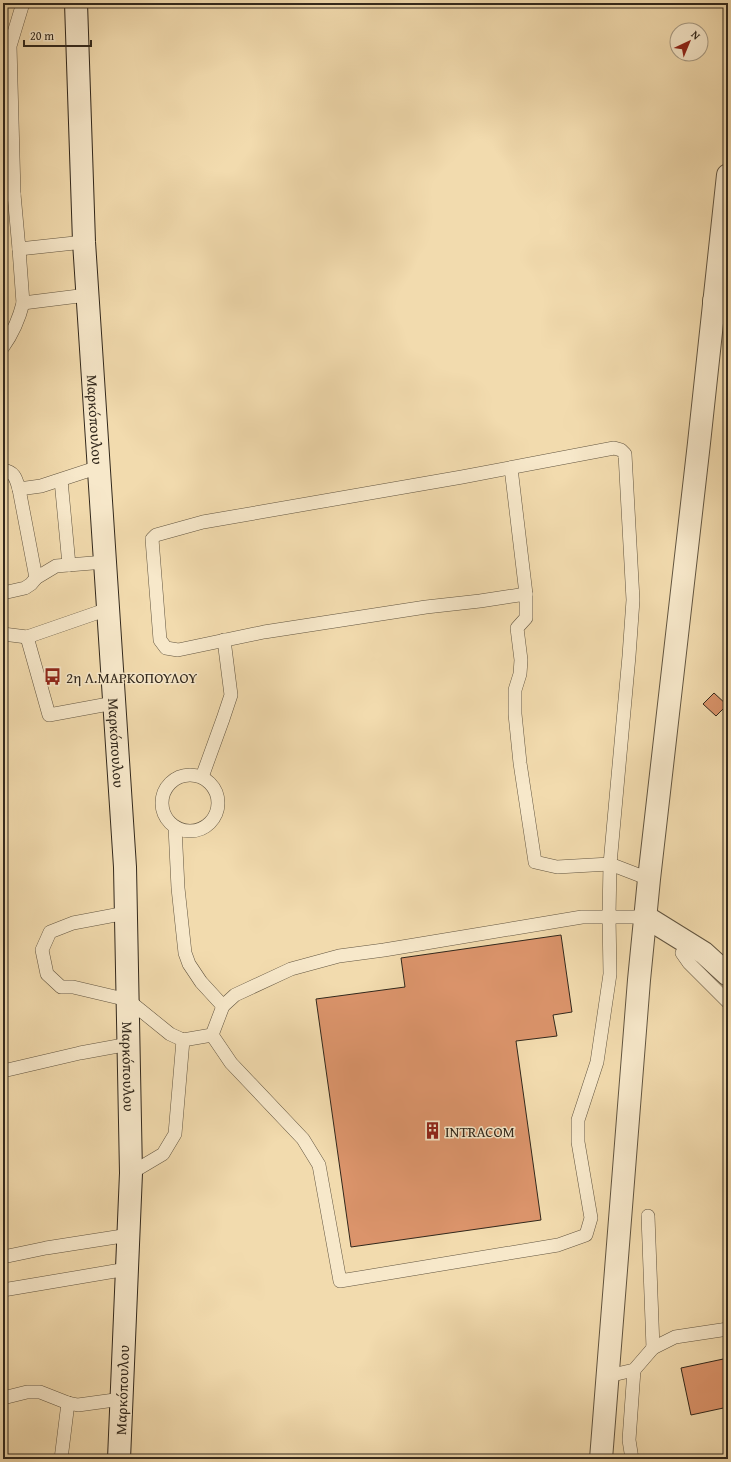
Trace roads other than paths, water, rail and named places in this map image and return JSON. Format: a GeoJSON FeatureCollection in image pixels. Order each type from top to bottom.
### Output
{"type":"FeatureCollection","features":[{"type":"Feature","properties":{"kind":"main road","name":"Μαρκόπουλου"},"geometry":{"type":"LineString","coordinates":[[76,3],[84,242],[125,867],[131,1173],[119,1459]]}},
{"type":"Feature","properties":{"kind":"main road"},"geometry":{"type":"LineString","coordinates":[[601,1459],[638,988],[649,879],[721,307],[728,175]]}},
{"type":"Feature","properties":{"kind":"main road"},"geometry":{"type":"LineString","coordinates":[[646,917],[704,953],[728,976]]}},
{"type":"Feature","properties":{"kind":"lane"},"geometry":{"type":"LineString","coordinates":[[3,346],[9,338],[19,318],[23,303],[19,249],[9,194],[10,46],[23,3]]}},
{"type":"Feature","properties":{"kind":"lane"},"geometry":{"type":"LineString","coordinates":[[19,249],[84,242]]}},
{"type":"Feature","properties":{"kind":"lane"},"geometry":{"type":"LineString","coordinates":[[23,303],[87,294]]}},
{"type":"Feature","properties":{"kind":"lane"},"geometry":{"type":"LineString","coordinates":[[212,1035],[231,1063],[303,1138],[319,1165],[340,1281],[558,1245],[586,1235],[591,1218],[578,1142],[578,1120],[597,1062],[610,974],[610,864],[630,656],[633,600],[625,454],[621,450],[614,448],[511,468],[203,522],[156,535],[152,539],[160,640],[166,648],[178,650],[264,632],[418,608],[526,594]]}},
{"type":"Feature","properties":{"kind":"lane"},"geometry":{"type":"LineString","coordinates":[[19,489],[41,486],[99,467]]}},
{"type":"Feature","properties":{"kind":"lane"},"geometry":{"type":"LineString","coordinates":[[511,468],[526,594],[526,618],[517,628],[521,660],[520,674],[515,690],[515,714],[520,763],[535,862],[557,867],[610,864],[649,879]]}},
{"type":"Feature","properties":{"kind":"lane"},"geometry":{"type":"LineString","coordinates":[[3,470],[9,471],[16,477],[36,578]]}},
{"type":"Feature","properties":{"kind":"lane"},"geometry":{"type":"LineString","coordinates":[[61,480],[69,565]]}},
{"type":"Feature","properties":{"kind":"lane"},"geometry":{"type":"LineString","coordinates":[[3,593],[25,588],[36,578],[56,566],[105,562]]}},
{"type":"Feature","properties":{"kind":"lane"},"geometry":{"type":"LineString","coordinates":[[3,634],[27,637],[108,610]]}},
{"type":"Feature","properties":{"kind":"lane"},"geometry":{"type":"LineString","coordinates":[[27,637],[49,715],[114,703]]}},
{"type":"Feature","properties":{"kind":"lane"},"geometry":{"type":"LineString","coordinates":[[202,777],[224,719],[231,695],[224,640]]}},
{"type":"Feature","properties":{"kind":"lane"},"geometry":{"type":"LineString","coordinates":[[184,775],[202,777],[210,782],[215,789],[218,798],[218,807],[215,816],[210,823],[193,831],[175,827],[168,820],[164,812],[162,803],[166,789],[175,779],[184,775]]}},
{"type":"Feature","properties":{"kind":"lane"},"geometry":{"type":"LineString","coordinates":[[175,827],[178,888],[185,953],[189,964],[201,982],[223,1006]]}},
{"type":"Feature","properties":{"kind":"lane"},"geometry":{"type":"LineString","coordinates":[[126,912],[73,923],[50,932],[42,950],[47,974],[60,987],[73,987],[128,1000],[170,1034],[183,1040],[212,1035]]}},
{"type":"Feature","properties":{"kind":"lane"},"geometry":{"type":"LineString","coordinates":[[212,1035],[223,1006],[235,995],[291,969],[339,956],[384,950],[582,917],[646,917]]}},
{"type":"Feature","properties":{"kind":"lane"},"geometry":{"type":"LineString","coordinates":[[688,943],[682,953],[689,963],[728,1002]]}},
{"type":"Feature","properties":{"kind":"lane"},"geometry":{"type":"LineString","coordinates":[[131,1173],[163,1154],[175,1134],[183,1040]]}},
{"type":"Feature","properties":{"kind":"lane"},"geometry":{"type":"LineString","coordinates":[[3,1071],[80,1053],[129,1044]]}},
{"type":"Feature","properties":{"kind":"lane"},"geometry":{"type":"LineString","coordinates":[[648,1216],[653,1348]]}},
{"type":"Feature","properties":{"kind":"lane"},"geometry":{"type":"LineString","coordinates":[[3,1257],[46,1248],[128,1235]]}},
{"type":"Feature","properties":{"kind":"lane"},"geometry":{"type":"LineString","coordinates":[[3,1290],[127,1269]]}},
{"type":"Feature","properties":{"kind":"lane"},"geometry":{"type":"LineString","coordinates":[[608,1376],[634,1370],[653,1348],[675,1337],[728,1329]]}},
{"type":"Feature","properties":{"kind":"lane"},"geometry":{"type":"LineString","coordinates":[[632,1459],[629,1440],[634,1370]]}},
{"type":"Feature","properties":{"kind":"lane"},"geometry":{"type":"LineString","coordinates":[[3,1398],[27,1392],[40,1392],[78,1406],[122,1399]]}},
{"type":"Feature","properties":{"kind":"lane"},"geometry":{"type":"LineString","coordinates":[[61,1459],[68,1403]]}},
{"type":"Feature","properties":{"kind":"place","name":"2η Λ.ΜΑΡΚΟΠΟΥΛΟΥ"},"geometry":{"type":"Point","coordinates":[53,677]}},
{"type":"Feature","properties":{"kind":"place","name":"INTRACOM"},"geometry":{"type":"Point","coordinates":[432,1131]}}]}
